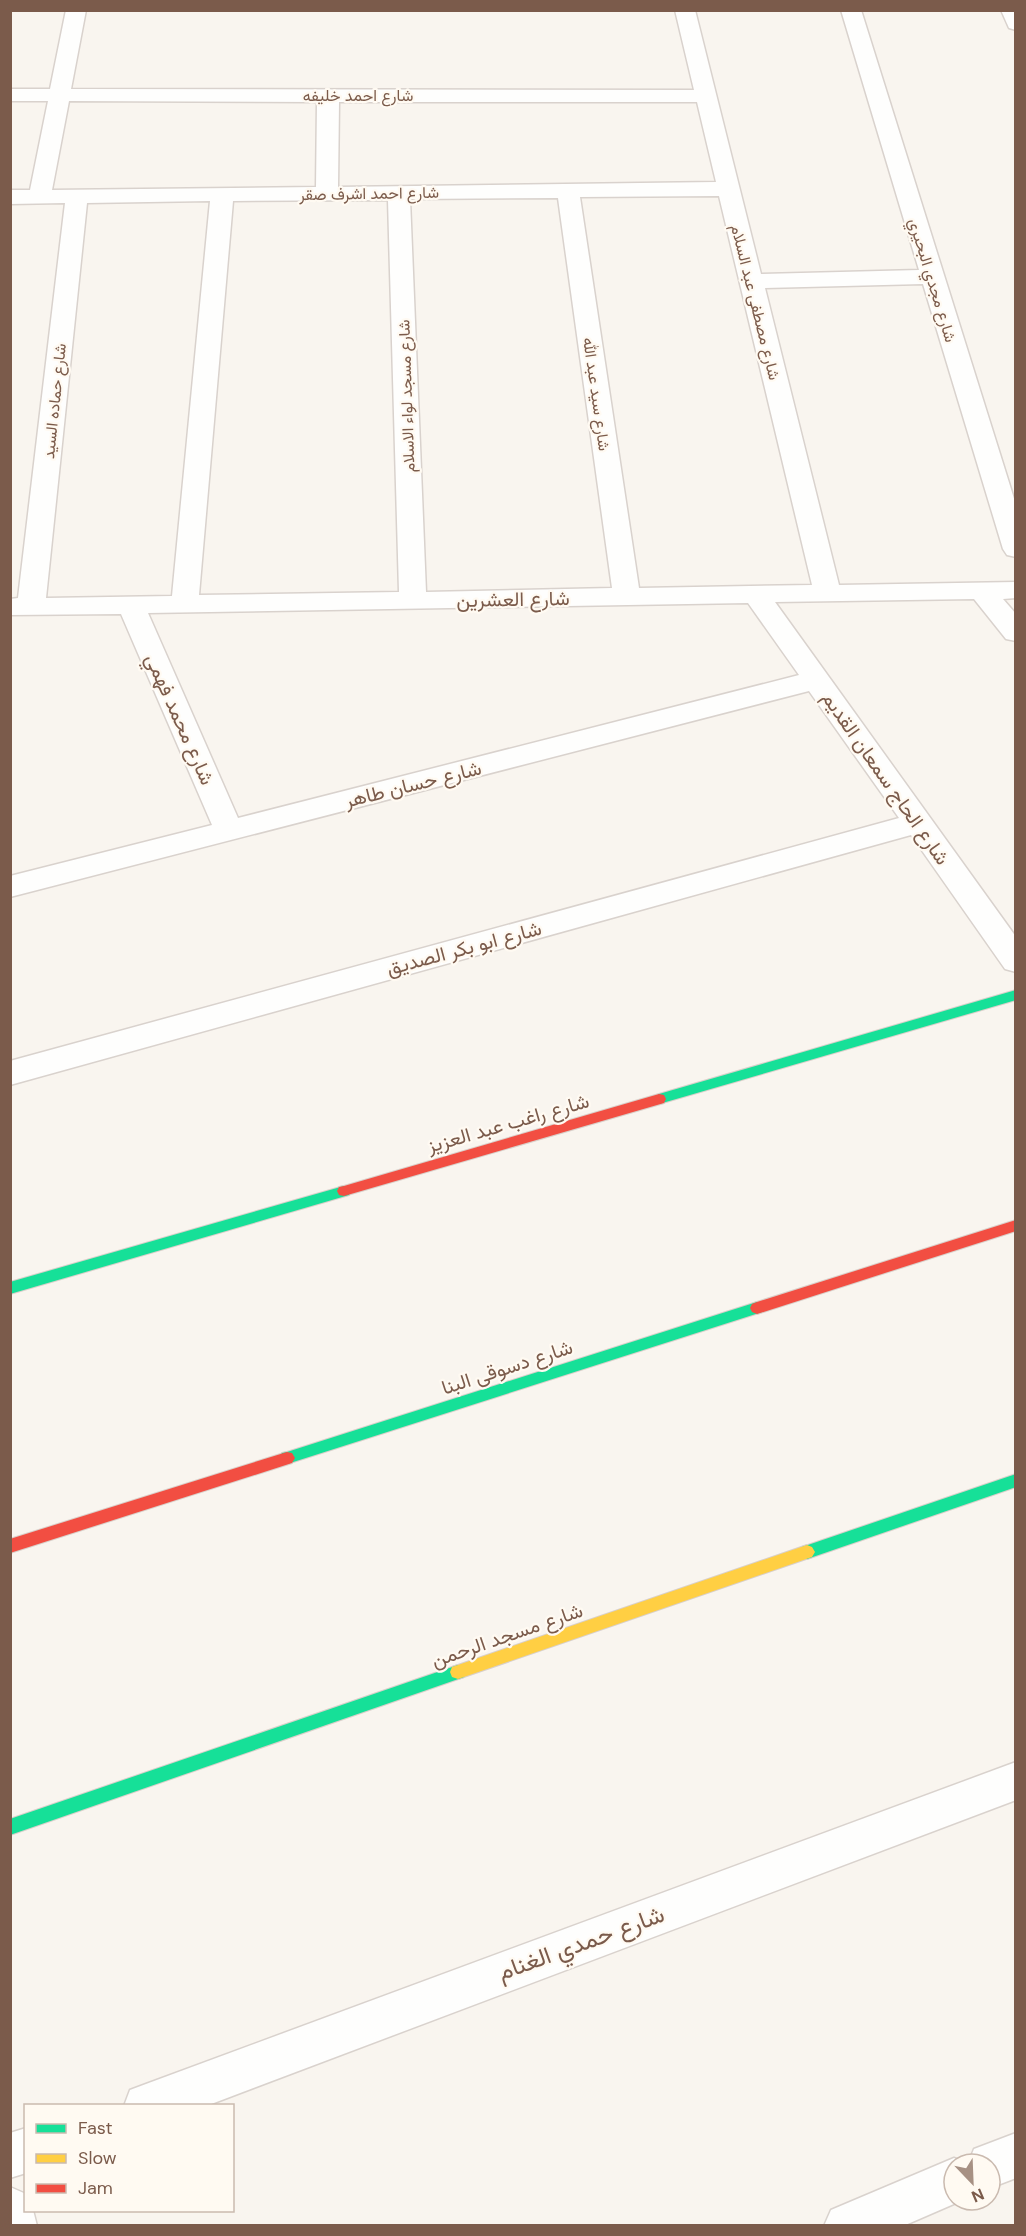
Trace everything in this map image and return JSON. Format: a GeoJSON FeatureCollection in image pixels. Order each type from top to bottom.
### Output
{"type":"FeatureCollection","features":[{"type":"Feature","properties":{"kind":"street"},"geometry":{"type":"LineString","coordinates":[[40,196],[76,10]]}},
{"type":"Feature","properties":{"kind":"street","name":"شارع مصطفى عبد السلام"},"geometry":{"type":"LineString","coordinates":[[685,10],[828,594]]}},
{"type":"Feature","properties":{"kind":"street","name":"شارع مجدي البحيري"},"geometry":{"type":"LineString","coordinates":[[851,10],[1016,549]]}},
{"type":"Feature","properties":{"kind":"street"},"geometry":{"type":"LineString","coordinates":[[1011,10],[1016,24]]}},
{"type":"Feature","properties":{"kind":"street"},"geometry":{"type":"LineString","coordinates":[[327,193],[328,94]]}},
{"type":"Feature","properties":{"kind":"street","name":"شارع احمد خليفه"},"geometry":{"type":"LineString","coordinates":[[10,95],[706,96]]}},
{"type":"Feature","properties":{"kind":"street","name":"شارع احمد اشرف صقر"},"geometry":{"type":"LineString","coordinates":[[10,196],[728,189]]}},
{"type":"Feature","properties":{"kind":"street","name":"شارع سيد عبد الله"},"geometry":{"type":"LineString","coordinates":[[568,190],[627,597]]}},
{"type":"Feature","properties":{"kind":"street","name":"شارع مسجد لواء الاسلام"},"geometry":{"type":"LineString","coordinates":[[399,192],[413,601]]}},
{"type":"Feature","properties":{"kind":"street"},"geometry":{"type":"LineString","coordinates":[[185,604],[222,194]]}},
{"type":"Feature","properties":{"kind":"street","name":"شارع حماده السيد"},"geometry":{"type":"LineString","coordinates":[[21,607],[77,196]]}},
{"type":"Feature","properties":{"kind":"street"},"geometry":{"type":"LineString","coordinates":[[751,281],[932,277]]}},
{"type":"Feature","properties":{"kind":"street","name":"شارع العشرين"},"geometry":{"type":"LineString","coordinates":[[21,607],[1016,590]]}},
{"type":"Feature","properties":{"kind":"street"},"geometry":{"type":"LineString","coordinates":[[983,592],[1016,633]]}},
{"type":"Feature","properties":{"kind":"street","name":"شارع الحاج سمعان القديم"},"geometry":{"type":"LineString","coordinates":[[756,595],[1016,961]]}},
{"type":"Feature","properties":{"kind":"street","name":"شارع محمد فهمي"},"geometry":{"type":"LineString","coordinates":[[131,606],[229,831]]}},
{"type":"Feature","properties":{"kind":"street","name":"شارع حسان طاهر"},"geometry":{"type":"LineString","coordinates":[[10,887],[816,680]]}},
{"type":"Feature","properties":{"kind":"street","name":"شارع ابو بكر الصديق"},"geometry":{"type":"LineString","coordinates":[[10,1073],[918,823]]}},
{"type":"Feature","properties":{"kind":"street","name":"شارع راغب عبد العزيز"},"geometry":{"type":"LineString","coordinates":[[10,1288],[1016,995]]}},
{"type":"Feature","properties":{"kind":"street","name":"شارع دسوقى البنا"},"geometry":{"type":"LineString","coordinates":[[10,1546],[1016,1226]]}},
{"type":"Feature","properties":{"kind":"street","name":"شارع مسجد الرحمن"},"geometry":{"type":"LineString","coordinates":[[10,1827],[1016,1480]]}},
{"type":"Feature","properties":{"kind":"street","name":"شارع حمدي الغنام"},"geometry":{"type":"LineString","coordinates":[[151,2104],[1016,1780]]}},
{"type":"Feature","properties":{"kind":"street"},"geometry":{"type":"LineString","coordinates":[[847,2226],[942,2186]]}},
{"type":"Feature","properties":{"kind":"street"},"geometry":{"type":"LineString","coordinates":[[10,2210],[14,2226]]}},
{"type":"Feature","properties":{"kind":"traffic: fast"},"geometry":{"type":"LineString","coordinates":[[659,1099],[1016,995]]}},
{"type":"Feature","properties":{"kind":"traffic: fast"},"geometry":{"type":"LineString","coordinates":[[10,1288],[344,1191]]}},
{"type":"Feature","properties":{"kind":"traffic: fast"},"geometry":{"type":"LineString","coordinates":[[287,1458],[757,1308]]}},
{"type":"Feature","properties":{"kind":"traffic: fast"},"geometry":{"type":"LineString","coordinates":[[807,1552],[1016,1480]]}},
{"type":"Feature","properties":{"kind":"traffic: fast"},"geometry":{"type":"LineString","coordinates":[[10,1827],[458,1672]]}},
{"type":"Feature","properties":{"kind":"traffic: slow"},"geometry":{"type":"LineString","coordinates":[[458,1672],[807,1552]]}},
{"type":"Feature","properties":{"kind":"traffic: jam"},"geometry":{"type":"LineString","coordinates":[[344,1191],[659,1099]]}},
{"type":"Feature","properties":{"kind":"traffic: jam"},"geometry":{"type":"LineString","coordinates":[[757,1308],[1016,1225]]}},
{"type":"Feature","properties":{"kind":"traffic: jam"},"geometry":{"type":"LineString","coordinates":[[10,1546],[287,1458]]}}]}
